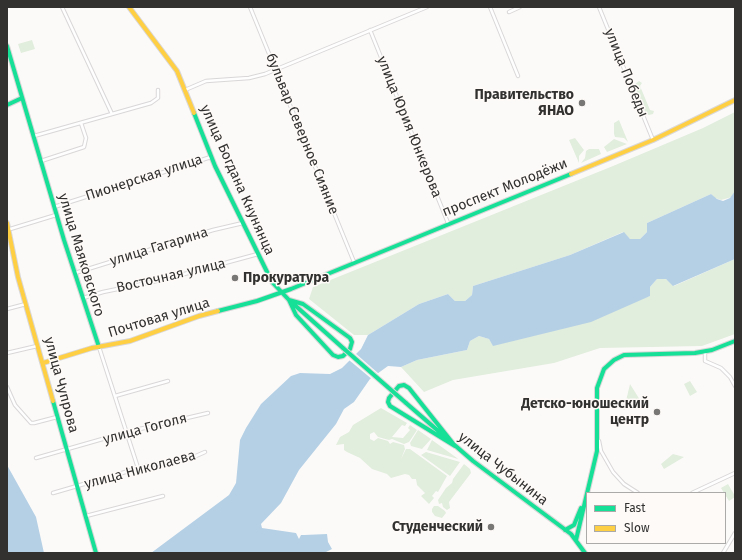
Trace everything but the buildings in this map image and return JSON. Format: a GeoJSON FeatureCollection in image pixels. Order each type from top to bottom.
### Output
{"type":"FeatureCollection","features":[{"type":"Feature","properties":{"kind":"street"},"geometry":{"type":"LineString","coordinates":[[62,7],[112,114]]}},
{"type":"Feature","properties":{"kind":"street","name":"улица Богдана Кнунянца"},"geometry":{"type":"LineString","coordinates":[[129,7],[171,61],[185,90],[211,157],[270,278],[289,300],[343,348]]}},
{"type":"Feature","properties":{"kind":"street","name":"бульвар Северное Сияние"},"geometry":{"type":"LineString","coordinates":[[250,7],[354,262]]}},
{"type":"Feature","properties":{"kind":"street"},"geometry":{"type":"LineString","coordinates":[[185,90],[206,81],[248,78],[276,70],[427,7]]}},
{"type":"Feature","properties":{"kind":"street"},"geometry":{"type":"LineString","coordinates":[[490,7],[518,76]]}},
{"type":"Feature","properties":{"kind":"street"},"geometry":{"type":"LineString","coordinates":[[509,12],[520,7]]}},
{"type":"Feature","properties":{"kind":"street","name":"улица Победы"},"geometry":{"type":"LineString","coordinates":[[599,7],[653,140]]}},
{"type":"Feature","properties":{"kind":"street","name":"улица Юрия Юнкерова"},"geometry":{"type":"LineString","coordinates":[[370,30],[448,223]]}},
{"type":"Feature","properties":{"kind":"street","name":"улица Маяковского"},"geometry":{"type":"LineString","coordinates":[[7,46],[56,214],[138,468]]}},
{"type":"Feature","properties":{"kind":"street"},"geometry":{"type":"LineString","coordinates":[[34,136],[151,103],[158,98],[158,90]]}},
{"type":"Feature","properties":{"kind":"street"},"geometry":{"type":"LineString","coordinates":[[7,105],[22,98]]}},
{"type":"Feature","properties":{"kind":"street","name":"проспект Молодёжи"},"geometry":{"type":"LineString","coordinates":[[281,292],[653,140],[735,100]]}},
{"type":"Feature","properties":{"kind":"street"},"geometry":{"type":"LineString","coordinates":[[41,161],[84,146],[86,138],[81,123]]}},
{"type":"Feature","properties":{"kind":"street","name":"Пионерская улица"},"geometry":{"type":"LineString","coordinates":[[54,207],[211,157]]}},
{"type":"Feature","properties":{"kind":"street"},"geometry":{"type":"LineString","coordinates":[[8,230],[56,214]]}},
{"type":"Feature","properties":{"kind":"street","name":"улица Чупрова"},"geometry":{"type":"LineString","coordinates":[[7,223],[12,252],[26,304],[96,553]]}},
{"type":"Feature","properties":{"kind":"street","name":"улица Гагарина"},"geometry":{"type":"LineString","coordinates":[[75,274],[213,230],[243,223]]}},
{"type":"Feature","properties":{"kind":"street","name":"Восточная улица"},"geometry":{"type":"LineString","coordinates":[[83,298],[103,292],[166,279],[258,254]]}},
{"type":"Feature","properties":{"kind":"street","name":"Почтовая улица"},"geometry":{"type":"LineString","coordinates":[[43,363],[99,347],[130,341],[199,316],[243,305],[281,292]]}},
{"type":"Feature","properties":{"kind":"street"},"geometry":{"type":"LineString","coordinates":[[289,300],[303,304],[350,338],[352,342],[350,349],[343,356],[338,357],[333,355],[296,314],[289,300]]}},
{"type":"Feature","properties":{"kind":"street"},"geometry":{"type":"LineString","coordinates":[[7,309],[26,304]]}},
{"type":"Feature","properties":{"kind":"street"},"geometry":{"type":"LineString","coordinates":[[587,492],[596,457],[598,435],[597,388],[602,373],[611,362],[619,357],[631,354],[688,354],[705,352],[735,340]]}},
{"type":"Feature","properties":{"kind":"street"},"geometry":{"type":"LineString","coordinates":[[7,353],[38,346]]}},
{"type":"Feature","properties":{"kind":"street","name":"улица Чубынина"},"geometry":{"type":"LineString","coordinates":[[343,348],[455,446],[565,530],[576,540],[585,553]]}},
{"type":"Feature","properties":{"kind":"street"},"geometry":{"type":"LineString","coordinates":[[705,352],[705,361],[721,368],[730,377],[735,386]]}},
{"type":"Feature","properties":{"kind":"street"},"geometry":{"type":"LineString","coordinates":[[115,396],[168,381]]}},
{"type":"Feature","properties":{"kind":"street"},"geometry":{"type":"LineString","coordinates":[[404,385],[409,388],[455,446],[391,407],[388,402],[389,398],[399,386],[404,385]]}},
{"type":"Feature","properties":{"kind":"street"},"geometry":{"type":"LineString","coordinates":[[7,387],[15,405],[31,423],[34,424],[58,416]]}},
{"type":"Feature","properties":{"kind":"street","name":"улица Гоголя"},"geometry":{"type":"LineString","coordinates":[[36,458],[127,432],[208,413]]}},
{"type":"Feature","properties":{"kind":"street"},"geometry":{"type":"LineString","coordinates":[[598,435],[601,451],[613,472],[624,484],[636,492]]}},
{"type":"Feature","properties":{"kind":"street","name":"улица Николаева"},"geometry":{"type":"LineString","coordinates":[[53,493],[138,468],[189,459],[205,452]]}},
{"type":"Feature","properties":{"kind":"street"},"geometry":{"type":"LineString","coordinates":[[694,492],[734,475]]}},
{"type":"Feature","properties":{"kind":"street"},"geometry":{"type":"LineString","coordinates":[[565,530],[575,523],[586,495]]}},
{"type":"Feature","properties":{"kind":"street"},"geometry":{"type":"LineString","coordinates":[[576,540],[586,495]]}},
{"type":"Feature","properties":{"kind":"street"},"geometry":{"type":"LineString","coordinates":[[85,516],[162,496]]}},
{"type":"Feature","properties":{"kind":"street"},"geometry":{"type":"LineString","coordinates":[[723,553],[735,533]]}},
{"type":"Feature","properties":{"kind":"green space"},"geometry":{"type":"Polygon","coordinates":[[[32,40],[35,49],[21,53],[18,44],[32,40]]]}},
{"type":"Feature","properties":{"kind":"green space"},"geometry":{"type":"Polygon","coordinates":[[[639,81],[642,83],[640,86],[650,110],[654,111],[653,114],[646,114],[634,85],[639,81]]]}},
{"type":"Feature","properties":{"kind":"green space"},"geometry":{"type":"Polygon","coordinates":[[[735,112],[735,191],[732,197],[721,200],[715,198],[711,194],[647,223],[647,232],[640,239],[630,239],[623,232],[570,255],[473,286],[472,295],[465,301],[455,301],[448,294],[419,304],[368,335],[354,335],[309,299],[313,287],[613,166],[703,128],[735,112]]]}},
{"type":"Feature","properties":{"kind":"green space"},"geometry":{"type":"Polygon","coordinates":[[[619,120],[628,142],[624,138],[615,137],[614,123],[619,120]]]}},
{"type":"Feature","properties":{"kind":"green space"},"geometry":{"type":"Polygon","coordinates":[[[575,138],[584,150],[579,156],[579,163],[569,140],[575,138]]]}},
{"type":"Feature","properties":{"kind":"green space"},"geometry":{"type":"Polygon","coordinates":[[[614,139],[627,144],[607,152],[604,147],[614,139]]]}},
{"type":"Feature","properties":{"kind":"green space"},"geometry":{"type":"Polygon","coordinates":[[[589,149],[599,149],[601,154],[581,163],[585,158],[586,151],[589,149]]]}},
{"type":"Feature","properties":{"kind":"green space"},"geometry":{"type":"Polygon","coordinates":[[[735,259],[735,334],[702,346],[600,348],[554,363],[453,380],[424,392],[401,367],[417,360],[467,350],[470,341],[479,336],[489,339],[493,345],[650,296],[650,287],[657,279],[666,279],[674,286],[735,259]]]}},
{"type":"Feature","properties":{"kind":"green space"},"geometry":{"type":"Polygon","coordinates":[[[690,381],[697,392],[690,396],[684,384],[690,381]]]}},
{"type":"Feature","properties":{"kind":"green space"},"geometry":{"type":"Polygon","coordinates":[[[630,384],[640,400],[624,410],[621,405],[626,401],[630,384]]]}},
{"type":"Feature","properties":{"kind":"green space"},"geometry":{"type":"Polygon","coordinates":[[[381,408],[407,423],[405,426],[402,425],[392,437],[403,438],[410,430],[408,428],[410,425],[417,430],[409,442],[404,444],[392,439],[389,440],[378,437],[374,432],[370,434],[370,439],[374,441],[378,438],[388,441],[390,444],[393,442],[404,445],[405,449],[401,459],[406,449],[410,449],[447,476],[438,492],[436,491],[432,496],[434,498],[429,504],[421,496],[425,493],[417,485],[416,479],[412,479],[409,475],[405,474],[391,478],[387,474],[372,469],[360,458],[344,450],[344,444],[336,445],[340,437],[349,432],[353,425],[381,408]]]}},
{"type":"Feature","properties":{"kind":"green space"},"geometry":{"type":"Polygon","coordinates":[[[418,430],[431,439],[422,449],[411,446],[410,443],[418,430]]]}},
{"type":"Feature","properties":{"kind":"green space"},"geometry":{"type":"Polygon","coordinates":[[[432,440],[457,458],[458,459],[427,450],[432,440]]]}},
{"type":"Feature","properties":{"kind":"green space"},"geometry":{"type":"Polygon","coordinates":[[[426,452],[460,462],[450,476],[421,455],[426,452]]]}},
{"type":"Feature","properties":{"kind":"green space"},"geometry":{"type":"Polygon","coordinates":[[[673,454],[684,457],[664,469],[661,464],[673,454]]]}},
{"type":"Feature","properties":{"kind":"green space"},"geometry":{"type":"Polygon","coordinates":[[[464,464],[470,469],[471,473],[449,502],[450,508],[447,510],[443,507],[442,503],[439,504],[438,500],[446,488],[452,483],[453,479],[464,464]]]}},
{"type":"Feature","properties":{"kind":"green space"},"geometry":{"type":"Polygon","coordinates":[[[728,484],[735,497],[729,501],[726,496],[726,492],[723,492],[721,488],[728,484]]]}},
{"type":"Feature","properties":{"kind":"green space"},"geometry":{"type":"Polygon","coordinates":[[[434,506],[438,506],[445,511],[446,513],[442,518],[435,516],[432,512],[434,506]]]}},
{"type":"Feature","properties":{"kind":"water"},"geometry":{"type":"Polygon","coordinates":[[[735,191],[735,259],[673,286],[666,279],[657,279],[650,287],[650,296],[591,322],[493,346],[489,339],[479,336],[470,341],[467,350],[417,360],[401,367],[388,366],[370,379],[354,402],[344,409],[336,424],[299,470],[281,503],[261,524],[262,528],[296,533],[299,539],[301,535],[327,534],[328,542],[332,549],[324,553],[151,553],[229,495],[236,483],[240,440],[246,428],[261,404],[291,376],[300,373],[330,374],[342,368],[361,349],[368,335],[419,304],[448,294],[455,301],[465,301],[472,295],[473,286],[570,255],[624,232],[630,239],[640,239],[647,232],[647,223],[711,194],[717,199],[723,201],[730,198],[735,191]]]}},
{"type":"Feature","properties":{"kind":"water"},"geometry":{"type":"Polygon","coordinates":[[[7,465],[36,517],[44,553],[7,553],[7,465]]]}},
{"type":"Feature","properties":{"kind":"pier"},"geometry":{"type":"Polygon","coordinates":[[[355,353],[379,374],[373,380],[349,360],[355,353]]]}},
{"type":"Feature","properties":{"kind":"traffic: fast"},"geometry":{"type":"LineString","coordinates":[[7,46],[64,240],[99,347]]}},
{"type":"Feature","properties":{"kind":"traffic: fast"},"geometry":{"type":"LineString","coordinates":[[7,105],[22,98]]}},
{"type":"Feature","properties":{"kind":"traffic: fast"},"geometry":{"type":"LineString","coordinates":[[194,113],[215,166],[272,282],[289,300],[343,348]]}},
{"type":"Feature","properties":{"kind":"traffic: fast"},"geometry":{"type":"LineString","coordinates":[[218,311],[257,301],[291,289],[571,174]]}},
{"type":"Feature","properties":{"kind":"traffic: fast"},"geometry":{"type":"LineString","coordinates":[[289,300],[303,304],[350,338],[352,342],[350,349],[343,356],[338,357],[333,355],[296,315],[289,300]]}},
{"type":"Feature","properties":{"kind":"traffic: fast"},"geometry":{"type":"LineString","coordinates":[[587,492],[597,451],[597,388],[604,369],[614,360],[624,355],[695,353],[712,350],[735,341]]}},
{"type":"Feature","properties":{"kind":"traffic: fast"},"geometry":{"type":"LineString","coordinates":[[343,348],[406,403]]}},
{"type":"Feature","properties":{"kind":"traffic: fast"},"geometry":{"type":"LineString","coordinates":[[404,385],[409,388],[455,446],[390,406],[388,402],[389,398],[399,386],[404,385]]}},
{"type":"Feature","properties":{"kind":"traffic: fast"},"geometry":{"type":"LineString","coordinates":[[53,401],[96,553]]}},
{"type":"Feature","properties":{"kind":"traffic: fast"},"geometry":{"type":"LineString","coordinates":[[406,403],[473,461],[571,534],[585,553]]}},
{"type":"Feature","properties":{"kind":"traffic: fast"},"geometry":{"type":"LineString","coordinates":[[576,540],[586,498]]}},
{"type":"Feature","properties":{"kind":"traffic: fast"},"geometry":{"type":"LineString","coordinates":[[565,530],[574,525],[581,508]]}},
{"type":"Feature","properties":{"kind":"traffic: slow"},"geometry":{"type":"LineString","coordinates":[[129,7],[177,71],[194,113]]}},
{"type":"Feature","properties":{"kind":"traffic: slow"},"geometry":{"type":"LineString","coordinates":[[571,174],[653,140],[735,100]]}},
{"type":"Feature","properties":{"kind":"traffic: slow"},"geometry":{"type":"LineString","coordinates":[[7,223],[18,277],[53,401]]}},
{"type":"Feature","properties":{"kind":"traffic: slow"},"geometry":{"type":"LineString","coordinates":[[43,363],[92,348],[130,341],[199,316],[218,311]]}},
{"type":"Feature","properties":{"kind":"place","name":"Правительство ЯНАО"},"geometry":{"type":"Point","coordinates":[582,103]}},
{"type":"Feature","properties":{"kind":"place","name":"Прокуратура"},"geometry":{"type":"Point","coordinates":[235,278]}},
{"type":"Feature","properties":{"kind":"place","name":"Детско-юношеский центр"},"geometry":{"type":"Point","coordinates":[657,412]}},
{"type":"Feature","properties":{"kind":"place","name":"Студенческий"},"geometry":{"type":"Point","coordinates":[491,527]}}]}
